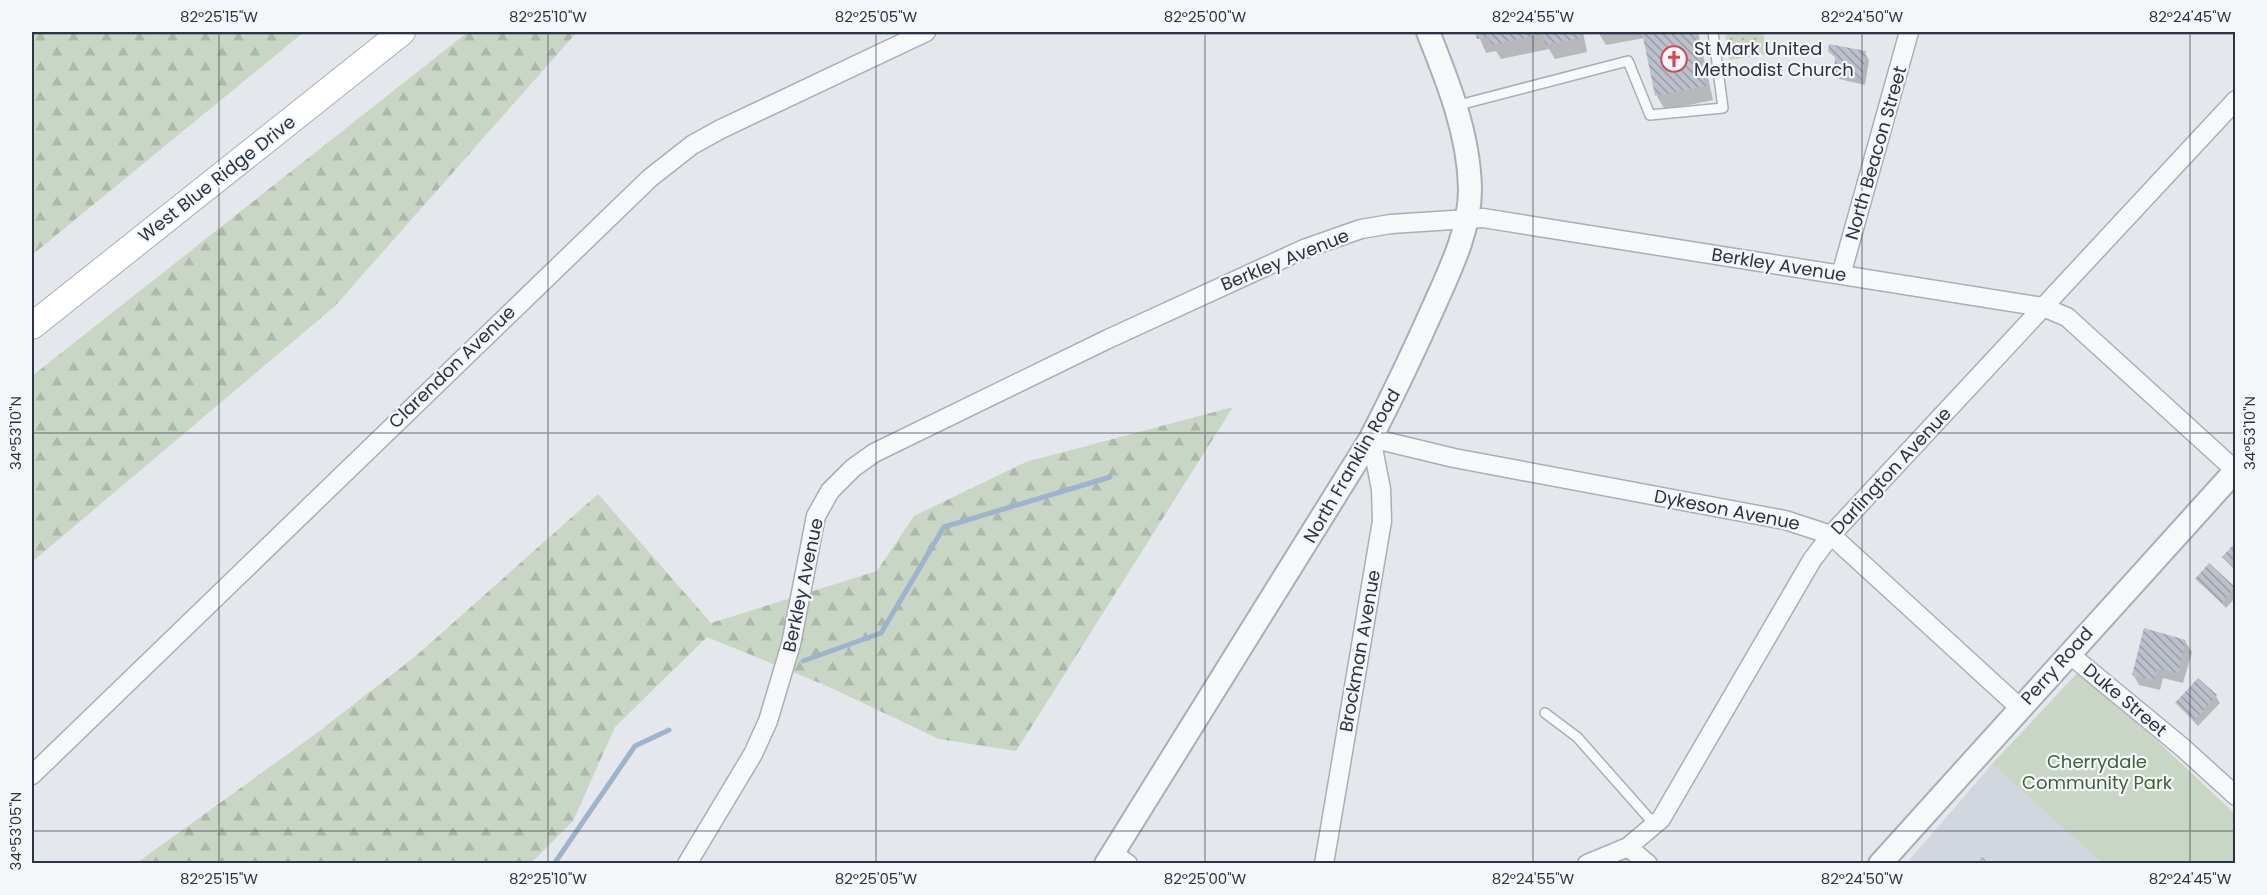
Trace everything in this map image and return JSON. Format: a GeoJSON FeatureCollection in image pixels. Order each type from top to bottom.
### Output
{"type":"FeatureCollection","features":[{"type":"Feature","properties":{"kind":"main road","name":"West Blue Ridge Drive"},"geometry":{"type":"LineString","coordinates":[[32,326],[402,32]]}},
{"type":"Feature","properties":{"kind":"street","name":"Clarendon Avenue"},"geometry":{"type":"LineString","coordinates":[[32,775],[650,178],[692,145],[721,129],[926,32]]}},
{"type":"Feature","properties":{"kind":"street","name":"North Franklin Road"},"geometry":{"type":"LineString","coordinates":[[1115,860],[1371,438],[1407,368],[1450,270],[1465,219],[1470,192],[1468,161],[1455,106],[1428,32]]}},
{"type":"Feature","properties":{"kind":"street","name":"North Beacon Street"},"geometry":{"type":"LineString","coordinates":[[1841,275],[1910,32]]}},
{"type":"Feature","properties":{"kind":"street","name":"Darlington Avenue"},"geometry":{"type":"LineString","coordinates":[[1587,864],[1628,847],[1655,825],[1669,807],[1812,560],[1832,534],[2235,100]]}},
{"type":"Feature","properties":{"kind":"street","name":"Berkley Avenue"},"geometry":{"type":"LineString","coordinates":[[687,864],[753,754],[768,721],[791,644],[816,516],[830,491],[853,468],[874,453],[981,401],[1304,249],[1344,234],[1381,225],[1484,218],[2043,307],[2067,317],[2235,470]]}},
{"type":"Feature","properties":{"kind":"street","name":"Dykeson Avenue"},"geometry":{"type":"LineString","coordinates":[[1371,438],[1454,458],[1785,520],[1832,534],[2020,708]]}},
{"type":"Feature","properties":{"kind":"street","name":"Brockman Avenue"},"geometry":{"type":"LineString","coordinates":[[1324,864],[1382,521],[1381,489],[1371,438]]}},
{"type":"Feature","properties":{"kind":"street","name":"Perry Road"},"geometry":{"type":"LineString","coordinates":[[1880,864],[2068,652],[2235,470]]}},
{"type":"Feature","properties":{"kind":"street","name":"Duke Street"},"geometry":{"type":"LineString","coordinates":[[2068,652],[2182,747],[2235,796]]}},
{"type":"Feature","properties":{"kind":"street"},"geometry":{"type":"LineString","coordinates":[[1628,847],[1648,864]]}},
{"type":"Feature","properties":{"kind":"lane"},"geometry":{"type":"LineString","coordinates":[[1455,106],[1628,61],[1650,115],[1723,108],[1713,32]]}},
{"type":"Feature","properties":{"kind":"lane"},"geometry":{"type":"LineString","coordinates":[[1545,713],[1583,744],[1655,825]]}},
{"type":"Feature","properties":{"kind":"shaded area"},"geometry":{"type":"Polygon","coordinates":[[[1992,764],[2102,863],[1906,864],[1992,764]]]}},
{"type":"Feature","properties":{"kind":"green space"},"geometry":{"type":"Polygon","coordinates":[[[32,32],[304,32],[32,255],[32,32]]]}},
{"type":"Feature","properties":{"kind":"green space"},"geometry":{"type":"Polygon","coordinates":[[[468,32],[577,32],[335,306],[32,562],[32,376],[468,32]]]}},
{"type":"Feature","properties":{"kind":"green space"},"geometry":{"type":"Polygon","coordinates":[[[1725,32],[1763,32],[1767,54],[1729,60],[1725,32]]]}},
{"type":"Feature","properties":{"kind":"green space"},"geometry":{"type":"Polygon","coordinates":[[[1233,407],[1016,751],[939,739],[827,686],[707,637],[615,727],[573,821],[531,863],[135,864],[317,733],[417,655],[598,494],[711,623],[877,571],[914,516],[1026,462],[1233,407]]]}},
{"type":"Feature","properties":{"kind":"green space","name":"Cherrydale Community Park"},"geometry":{"type":"Polygon","coordinates":[[[2081,669],[2235,814],[2235,863],[2102,863],[1992,764],[2081,669]]]}},
{"type":"Feature","properties":{"kind":"building"},"geometry":{"type":"Polygon","coordinates":[[[1475,32],[1579,32],[1580,38],[1545,45],[1543,34],[1491,45],[1489,37],[1477,39],[1475,32]]]}},
{"type":"Feature","properties":{"kind":"building","name":"St Mark United Methodist Church"},"geometry":{"type":"Polygon","coordinates":[[[1642,32],[1695,32],[1706,86],[1655,96],[1642,32]]]}},
{"type":"Feature","properties":{"kind":"building"},"geometry":{"type":"Polygon","coordinates":[[[1829,44],[1866,51],[1862,79],[1833,72],[1836,54],[1828,52],[1829,44]]]}},
{"type":"Feature","properties":{"kind":"building"},"geometry":{"type":"Polygon","coordinates":[[[2236,542],[2236,570],[2222,557],[2236,542]]]}},
{"type":"Feature","properties":{"kind":"building"},"geometry":{"type":"Polygon","coordinates":[[[2209,563],[2235,587],[2222,603],[2195,579],[2209,563]]]}},
{"type":"Feature","properties":{"kind":"building"},"geometry":{"type":"Polygon","coordinates":[[[2144,628],[2186,640],[2178,673],[2157,668],[2154,680],[2132,675],[2144,628]]]}},
{"type":"Feature","properties":{"kind":"building"},"geometry":{"type":"Polygon","coordinates":[[[2198,678],[2217,695],[2194,721],[2175,703],[2198,678]]]}},
{"type":"Feature","properties":{"kind":"building"},"geometry":{"type":"Polygon","coordinates":[[[1982,857],[1989,864],[1976,864],[1982,857]]]}},
{"type":"Feature","properties":{"kind":"waterway"},"geometry":{"type":"LineString","coordinates":[[803,661],[881,633],[944,527],[1110,477]]}},
{"type":"Feature","properties":{"kind":"waterway"},"geometry":{"type":"LineString","coordinates":[[554,864],[635,746],[669,730]]}},
{"type":"Feature","properties":{"kind":"place","name":"St Mark United Methodist Church"},"geometry":{"type":"Point","coordinates":[1674,59]}}]}
